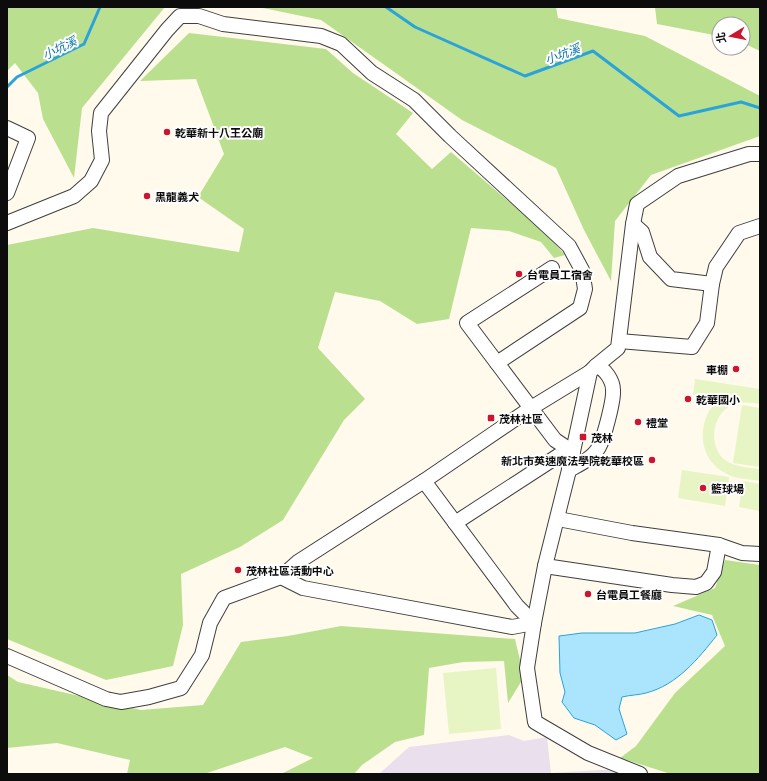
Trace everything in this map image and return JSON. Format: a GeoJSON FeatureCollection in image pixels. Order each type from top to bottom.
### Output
{"type":"FeatureCollection","features":[{"type":"Feature","properties":{"kind":"street"},"geometry":{"type":"LineString","coordinates":[[7,223],[74,196],[91,181],[102,160],[99,131],[101,113],[167,30],[180,16],[199,16],[223,24],[321,36],[341,44],[372,73],[414,100],[450,136],[569,246],[582,270],[585,289],[580,308],[496,363]]}},
{"type":"Feature","properties":{"kind":"street"},"geometry":{"type":"LineString","coordinates":[[7,128],[28,138],[7,193]]}},
{"type":"Feature","properties":{"kind":"street"},"geometry":{"type":"LineString","coordinates":[[7,656],[106,699],[121,702],[149,697],[181,688],[202,655],[210,623],[224,598],[281,577],[298,562],[424,481],[530,408],[593,369],[618,348],[633,224],[637,204],[678,176],[749,154],[760,154]]}},
{"type":"Feature","properties":{"kind":"street"},"geometry":{"type":"LineString","coordinates":[[633,224],[642,232],[650,257],[671,279],[712,284]]}},
{"type":"Feature","properties":{"kind":"street"},"geometry":{"type":"LineString","coordinates":[[619,341],[692,347],[707,323],[712,284],[716,267],[739,233],[760,226]]}},
{"type":"Feature","properties":{"kind":"street"},"geometry":{"type":"LineString","coordinates":[[552,268],[467,323],[555,440],[573,452]]}},
{"type":"Feature","properties":{"kind":"street"},"geometry":{"type":"LineString","coordinates":[[570,470],[588,460],[598,448],[608,421],[614,390],[608,375],[600,367],[593,369]]}},
{"type":"Feature","properties":{"kind":"street"},"geometry":{"type":"LineString","coordinates":[[593,369],[570,470],[545,566],[527,668],[535,722],[588,753],[640,774]]}},
{"type":"Feature","properties":{"kind":"street"},"geometry":{"type":"LineString","coordinates":[[455,523],[558,456],[573,452]]}},
{"type":"Feature","properties":{"kind":"street"},"geometry":{"type":"LineString","coordinates":[[424,481],[517,606],[534,623]]}},
{"type":"Feature","properties":{"kind":"street"},"geometry":{"type":"LineString","coordinates":[[558,519],[632,533],[719,545],[742,552],[760,554]]}},
{"type":"Feature","properties":{"kind":"street"},"geometry":{"type":"LineString","coordinates":[[545,566],[672,585],[696,587],[706,583],[714,572],[719,545]]}},
{"type":"Feature","properties":{"kind":"street"},"geometry":{"type":"LineString","coordinates":[[281,577],[303,588],[504,626],[512,627],[534,623]]}},
{"type":"Feature","properties":{"kind":"shaded area"},"geometry":{"type":"Polygon","coordinates":[[[509,735],[524,741],[547,737],[551,773],[617,769],[618,774],[379,774],[409,747],[509,735]]]}},
{"type":"Feature","properties":{"kind":"green space"},"geometry":{"type":"Polygon","coordinates":[[[7,7],[165,7],[82,108],[74,178],[43,119],[38,93],[15,63],[7,71],[7,7]]]}},
{"type":"Feature","properties":{"kind":"green space"},"geometry":{"type":"Polygon","coordinates":[[[258,7],[556,7],[558,18],[645,36],[760,96],[760,136],[651,175],[615,221],[611,281],[584,230],[556,168],[462,120],[321,20],[258,7]]]}},
{"type":"Feature","properties":{"kind":"green space"},"geometry":{"type":"Polygon","coordinates":[[[655,7],[760,7],[760,51],[751,47],[751,16],[711,16],[711,34],[657,24],[655,7]]]}},
{"type":"Feature","properties":{"kind":"green space"},"geometry":{"type":"Polygon","coordinates":[[[189,33],[326,49],[353,73],[413,113],[396,134],[432,169],[451,152],[548,235],[565,255],[554,258],[541,242],[509,231],[471,228],[449,319],[417,324],[380,301],[335,292],[318,348],[365,399],[344,420],[283,520],[240,547],[181,574],[183,625],[173,666],[106,680],[7,639],[7,245],[93,228],[239,252],[244,229],[198,197],[224,154],[196,79],[140,81],[189,33]]]}},
{"type":"Feature","properties":{"kind":"green space"},"geometry":{"type":"Polygon","coordinates":[[[695,379],[760,389],[760,404],[740,403],[725,409],[716,424],[714,433],[718,451],[723,458],[730,463],[760,469],[760,481],[731,476],[719,469],[707,455],[704,446],[703,428],[709,411],[719,399],[693,395],[695,379]]]}},
{"type":"Feature","properties":{"kind":"green space"},"geometry":{"type":"Polygon","coordinates":[[[742,405],[760,408],[760,467],[733,463],[742,405]]]}},
{"type":"Feature","properties":{"kind":"green space","name":"籃球場"},"geometry":{"type":"Polygon","coordinates":[[[682,470],[729,477],[725,506],[678,498],[682,470]]]}},
{"type":"Feature","properties":{"kind":"green space","name":"籃球場"},"geometry":{"type":"Polygon","coordinates":[[[743,481],[760,484],[760,511],[739,507],[743,481]]]}},
{"type":"Feature","properties":{"kind":"green space"},"geometry":{"type":"Polygon","coordinates":[[[725,560],[760,565],[760,774],[671,774],[620,758],[636,746],[675,693],[725,646],[712,615],[673,606],[715,588],[725,560]]]}},
{"type":"Feature","properties":{"kind":"green space"},"geometry":{"type":"Polygon","coordinates":[[[341,626],[515,639],[524,677],[508,703],[504,661],[463,662],[429,668],[424,735],[395,742],[362,765],[354,774],[281,774],[313,758],[285,747],[204,774],[127,774],[130,760],[57,743],[7,748],[7,675],[18,682],[141,710],[203,705],[241,642],[288,636],[341,626]]]}},
{"type":"Feature","properties":{"kind":"green space"},"geometry":{"type":"Polygon","coordinates":[[[496,668],[501,729],[449,734],[443,673],[496,668]]]}},
{"type":"Feature","properties":{"kind":"water"},"geometry":{"type":"Polygon","coordinates":[[[699,615],[712,620],[717,635],[686,670],[668,684],[646,693],[622,697],[619,709],[627,734],[616,740],[595,725],[574,718],[562,702],[565,692],[560,673],[559,636],[582,633],[635,633],[675,624],[699,615]]]}},
{"type":"Feature","properties":{"kind":"waterway","name":"小坑溪"},"geometry":{"type":"LineString","coordinates":[[7,87],[17,77],[84,44],[100,7]]}},
{"type":"Feature","properties":{"kind":"waterway","name":"小坑溪"},"geometry":{"type":"LineString","coordinates":[[386,7],[415,27],[525,76],[593,51],[679,116],[741,102],[760,108]]}},
{"type":"Feature","properties":{"kind":"place","name":"乾華新十八王公廟"},"geometry":{"type":"Point","coordinates":[167,132]}},
{"type":"Feature","properties":{"kind":"place","name":"黑龍義犬"},"geometry":{"type":"Point","coordinates":[147,196]}},
{"type":"Feature","properties":{"kind":"place","name":"台電員工宿舍"},"geometry":{"type":"Point","coordinates":[519,274]}},
{"type":"Feature","properties":{"kind":"place","name":"車棚"},"geometry":{"type":"Point","coordinates":[736,369]}},
{"type":"Feature","properties":{"kind":"place","name":"乾華國小"},"geometry":{"type":"Point","coordinates":[688,399]}},
{"type":"Feature","properties":{"kind":"place","name":"茂林社區"},"geometry":{"type":"Point","coordinates":[491,418]}},
{"type":"Feature","properties":{"kind":"place","name":"禮堂"},"geometry":{"type":"Point","coordinates":[638,422]}},
{"type":"Feature","properties":{"kind":"place","name":"茂林"},"geometry":{"type":"Point","coordinates":[583,437]}},
{"type":"Feature","properties":{"kind":"place","name":"新北市英速魔法學院乾華校區"},"geometry":{"type":"Point","coordinates":[652,460]}},
{"type":"Feature","properties":{"kind":"place","name":"籃球場"},"geometry":{"type":"Point","coordinates":[703,488]}},
{"type":"Feature","properties":{"kind":"place","name":"茂林社區活動中心"},"geometry":{"type":"Point","coordinates":[238,570]}},
{"type":"Feature","properties":{"kind":"place","name":"台電員工餐廳"},"geometry":{"type":"Point","coordinates":[588,594]}}]}
